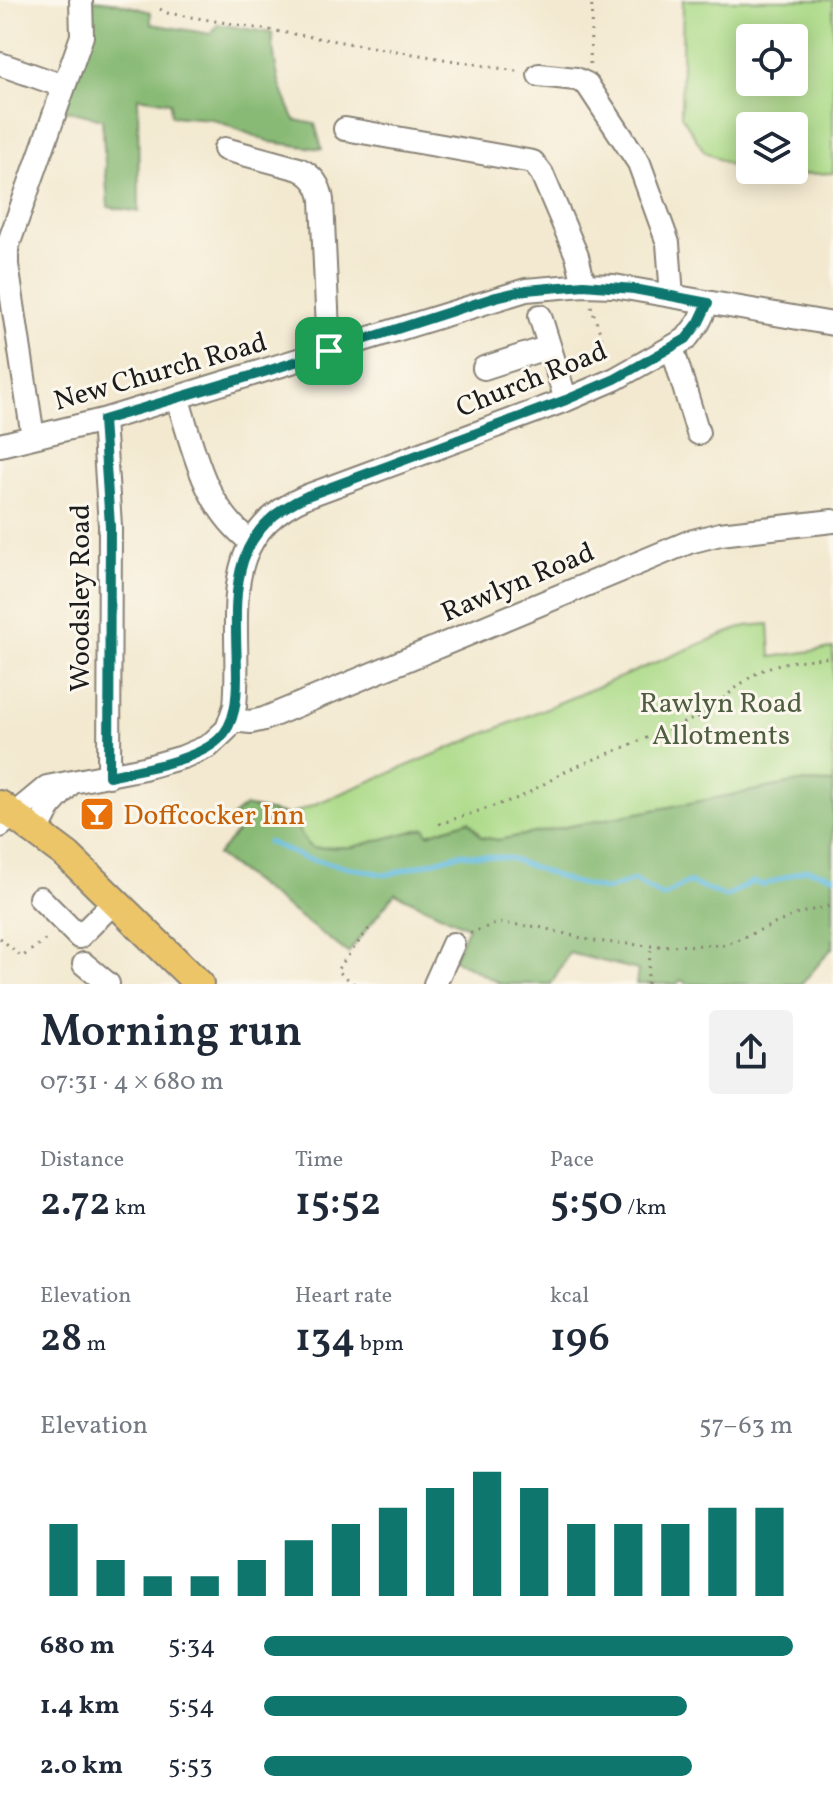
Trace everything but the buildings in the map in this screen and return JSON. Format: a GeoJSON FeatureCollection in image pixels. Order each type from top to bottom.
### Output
{"type":"FeatureCollection","features":[{"type":"Feature","properties":{"kind":"main road"},"geometry":{"type":"LineString","coordinates":[[4,815],[38,830],[116,900],[199,984]]}},
{"type":"Feature","properties":{"kind":"street"},"geometry":{"type":"LineString","coordinates":[[33,437],[3,266],[12,231],[82,36],[81,0]]}},
{"type":"Feature","properties":{"kind":"street"},"geometry":{"type":"LineString","coordinates":[[0,64],[63,86]]}},
{"type":"Feature","properties":{"kind":"street"},"geometry":{"type":"LineString","coordinates":[[539,75],[576,79],[587,84],[639,163],[668,243],[672,296]]}},
{"type":"Feature","properties":{"kind":"street"},"geometry":{"type":"LineString","coordinates":[[345,129],[533,162],[542,174],[577,256],[588,295]]}},
{"type":"Feature","properties":{"kind":"street"},"geometry":{"type":"LineString","coordinates":[[225,149],[299,169],[309,173],[316,182],[322,200],[329,351]]}},
{"type":"Feature","properties":{"kind":"street","name":"New Church Road"},"geometry":{"type":"LineString","coordinates":[[0,445],[103,420],[526,290],[588,295],[614,286],[708,303]]}},
{"type":"Feature","properties":{"kind":"street"},"geometry":{"type":"LineString","coordinates":[[708,303],[833,324]]}},
{"type":"Feature","properties":{"kind":"street","name":"Church Road"},"geometry":{"type":"LineString","coordinates":[[251,542],[271,515],[297,500],[615,379],[686,339],[708,303]]}},
{"type":"Feature","properties":{"kind":"street"},"geometry":{"type":"LineString","coordinates":[[540,316],[566,400]]}},
{"type":"Feature","properties":{"kind":"street"},"geometry":{"type":"LineString","coordinates":[[484,368],[549,347]]}},
{"type":"Feature","properties":{"kind":"street"},"geometry":{"type":"LineString","coordinates":[[672,347],[698,433]]}},
{"type":"Feature","properties":{"kind":"street"},"geometry":{"type":"LineString","coordinates":[[4,815],[47,787],[109,776],[183,757],[220,739],[231,720],[237,687],[237,583],[251,542],[227,522],[206,488],[177,397]]}},
{"type":"Feature","properties":{"kind":"street","name":"Woodsley Road"},"geometry":{"type":"LineString","coordinates":[[103,420],[110,526],[109,776]]}},
{"type":"Feature","properties":{"kind":"street","name":"Rawlyn Road"},"geometry":{"type":"LineString","coordinates":[[231,720],[251,722],[264,719],[689,542],[720,534],[833,521]]}},
{"type":"Feature","properties":{"kind":"street"},"geometry":{"type":"LineString","coordinates":[[38,830],[51,805],[70,784]]}},
{"type":"Feature","properties":{"kind":"street"},"geometry":{"type":"LineString","coordinates":[[40,898],[79,937],[116,900]]}},
{"type":"Feature","properties":{"kind":"street"},"geometry":{"type":"LineString","coordinates":[[435,984],[453,944]]}},
{"type":"Feature","properties":{"kind":"street"},"geometry":{"type":"LineString","coordinates":[[84,964],[108,984]]}},
{"type":"Feature","properties":{"kind":"path"},"geometry":{"type":"LineString","coordinates":[[587,84],[592,0]]}},
{"type":"Feature","properties":{"kind":"path"},"geometry":{"type":"LineString","coordinates":[[160,9],[167,13],[539,75]]}},
{"type":"Feature","properties":{"kind":"path"},"geometry":{"type":"LineString","coordinates":[[588,295],[615,379]]}},
{"type":"Feature","properties":{"kind":"path"},"geometry":{"type":"LineString","coordinates":[[439,824],[521,797],[582,763],[698,717],[758,673],[787,663],[833,657]]}},
{"type":"Feature","properties":{"kind":"path"},"geometry":{"type":"LineString","coordinates":[[453,944],[472,932],[498,923],[539,927],[593,941],[651,946],[734,944],[800,913],[833,905]]}},
{"type":"Feature","properties":{"kind":"path"},"geometry":{"type":"LineString","coordinates":[[354,984],[337,970],[371,926]]}},
{"type":"Feature","properties":{"kind":"path"},"geometry":{"type":"LineString","coordinates":[[0,938],[22,957],[56,932]]}},
{"type":"Feature","properties":{"kind":"path"},"geometry":{"type":"LineString","coordinates":[[647,984],[651,946]]}},
{"type":"Feature","properties":{"kind":"green space"},"geometry":{"type":"Polygon","coordinates":[[[91,0],[151,12],[151,24],[211,34],[218,24],[272,33],[278,78],[289,108],[295,120],[315,124],[322,149],[270,142],[212,119],[171,116],[170,102],[138,97],[139,212],[108,207],[102,119],[65,110],[91,0]]]}},
{"type":"Feature","properties":{"kind":"green space"},"geometry":{"type":"Polygon","coordinates":[[[683,0],[833,0],[833,173],[808,174],[808,112],[736,112],[736,167],[704,151],[681,115],[683,0]]]}},
{"type":"Feature","properties":{"kind":"green space","name":"Rawlyn Road Allotments"},"geometry":{"type":"Polygon","coordinates":[[[769,624],[771,657],[833,648],[833,783],[799,782],[498,840],[481,837],[469,821],[428,834],[425,829],[353,847],[313,848],[289,815],[717,637],[746,626],[769,624]]]}},
{"type":"Feature","properties":{"kind":"green space"},"geometry":{"type":"Polygon","coordinates":[[[799,782],[833,783],[833,947],[802,984],[688,984],[681,980],[677,984],[636,984],[638,970],[569,953],[551,984],[501,984],[453,959],[468,927],[395,893],[348,953],[217,855],[242,826],[232,817],[245,806],[289,815],[313,848],[353,847],[425,828],[428,834],[469,821],[481,837],[498,840],[799,782]]]}},
{"type":"Feature","properties":{"kind":"waterway"},"geometry":{"type":"LineString","coordinates":[[268,842],[304,858],[386,875],[460,854],[509,858],[572,882],[606,890],[634,880],[663,897],[688,882],[726,897],[752,882],[764,885],[807,869],[833,876]]}},
{"type":"Feature","properties":{"kind":"place","name":"Doffcocker Inn"},"geometry":{"type":"Point","coordinates":[97,814]}},
{"type":"Feature","properties":{"kind":"route"},"geometry":{"type":"LineString","coordinates":[[614,286],[708,303],[686,339],[615,379],[307,496],[271,515],[251,542],[237,583],[237,687],[235,706],[227,729],[220,739],[209,746],[183,757],[109,776],[110,526],[103,420],[329,351],[526,290],[614,286]]}}]}
